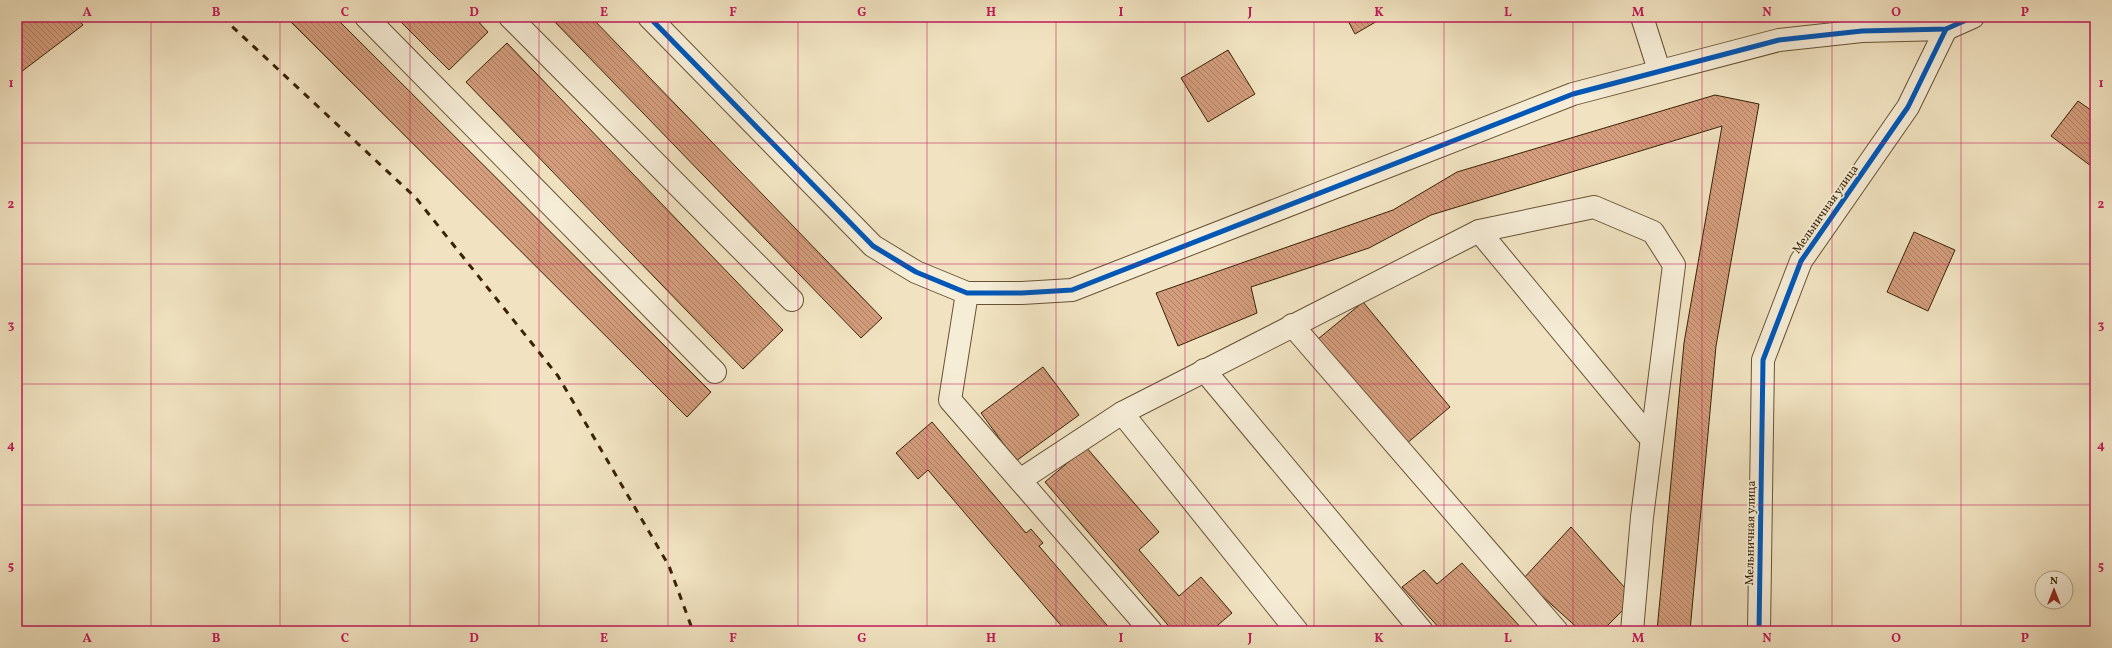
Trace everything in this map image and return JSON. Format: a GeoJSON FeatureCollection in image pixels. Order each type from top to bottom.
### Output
{"type":"FeatureCollection","features":[{"type":"Feature","properties":{"kind":"street"},"geometry":{"type":"LineString","coordinates":[[366,17],[715,372]]}},
{"type":"Feature","properties":{"kind":"street"},"geometry":{"type":"LineString","coordinates":[[510,17],[792,300]]}},
{"type":"Feature","properties":{"kind":"street"},"geometry":{"type":"LineString","coordinates":[[649,17],[873,246],[916,272],[967,293],[1022,293],[1072,290],[1573,94],[1659,70],[1780,40],[1862,31],[1946,29],[1973,17]]}},
{"type":"Feature","properties":{"kind":"street"},"geometry":{"type":"LineString","coordinates":[[1642,17],[1659,70]]}},
{"type":"Feature","properties":{"kind":"street","name":"Мельничная улица"},"geometry":{"type":"LineString","coordinates":[[1759,631],[1763,360],[1801,261],[1908,107],[1946,29]]}},
{"type":"Feature","properties":{"kind":"street"},"geometry":{"type":"LineString","coordinates":[[1020,480],[1122,413],[1479,231],[1594,207],[1653,232],[1674,265],[1642,517],[1632,631]]}},
{"type":"Feature","properties":{"kind":"street"},"geometry":{"type":"LineString","coordinates":[[1479,231],[1647,434]]}},
{"type":"Feature","properties":{"kind":"street"},"geometry":{"type":"LineString","coordinates":[[967,293],[950,400],[1150,631]]}},
{"type":"Feature","properties":{"kind":"street"},"geometry":{"type":"LineString","coordinates":[[1292,325],[1557,631]]}},
{"type":"Feature","properties":{"kind":"street"},"geometry":{"type":"LineString","coordinates":[[1204,370],[1422,631]]}},
{"type":"Feature","properties":{"kind":"street"},"geometry":{"type":"LineString","coordinates":[[1122,413],[1297,631]]}},
{"type":"Feature","properties":{"kind":"building"},"geometry":{"type":"Polygon","coordinates":[[[17,17],[76,17],[83,25],[17,75],[17,17]]]}},
{"type":"Feature","properties":{"kind":"building"},"geometry":{"type":"Polygon","coordinates":[[[286,17],[335,17],[711,392],[687,417],[286,17]]]}},
{"type":"Feature","properties":{"kind":"building"},"geometry":{"type":"Polygon","coordinates":[[[396,17],[474,17],[488,32],[449,70],[396,17]]]}},
{"type":"Feature","properties":{"kind":"building"},"geometry":{"type":"Polygon","coordinates":[[[550,17],[591,17],[882,318],[861,338],[550,17]]]}},
{"type":"Feature","properties":{"kind":"building"},"geometry":{"type":"Polygon","coordinates":[[[1346,17],[1384,17],[1355,34],[1346,17]]]}},
{"type":"Feature","properties":{"kind":"building"},"geometry":{"type":"Polygon","coordinates":[[[507,43],[783,330],[743,369],[466,82],[507,43]]]}},
{"type":"Feature","properties":{"kind":"building"},"geometry":{"type":"Polygon","coordinates":[[[1228,50],[1255,94],[1208,122],[1181,78],[1228,50]]]}},
{"type":"Feature","properties":{"kind":"building"},"geometry":{"type":"Polygon","coordinates":[[[1715,95],[1759,104],[1716,346],[1690,631],[1657,631],[1684,343],[1722,126],[1431,215],[1369,248],[1251,287],[1257,313],[1178,346],[1156,293],[1393,210],[1457,172],[1715,95]]]}},
{"type":"Feature","properties":{"kind":"building"},"geometry":{"type":"Polygon","coordinates":[[[2078,101],[2095,113],[2095,169],[2051,136],[2078,101]]]}},
{"type":"Feature","properties":{"kind":"building"},"geometry":{"type":"Polygon","coordinates":[[[1914,232],[1955,250],[1928,311],[1887,292],[1914,232]]]}},
{"type":"Feature","properties":{"kind":"building"},"geometry":{"type":"Polygon","coordinates":[[[1363,302],[1450,407],[1406,444],[1318,339],[1363,302]]]}},
{"type":"Feature","properties":{"kind":"building"},"geometry":{"type":"Polygon","coordinates":[[[1043,367],[1079,415],[1016,461],[981,413],[1043,367]]]}},
{"type":"Feature","properties":{"kind":"building"},"geometry":{"type":"Polygon","coordinates":[[[932,422],[1026,533],[1031,529],[1043,543],[1039,546],[1112,631],[1062,631],[1064,629],[928,470],[918,479],[896,453],[932,422]]]}},
{"type":"Feature","properties":{"kind":"building"},"geometry":{"type":"Polygon","coordinates":[[[1086,447],[1159,532],[1139,550],[1179,596],[1201,577],[1232,613],[1211,631],[1173,631],[1045,482],[1086,447]]]}},
{"type":"Feature","properties":{"kind":"building"},"geometry":{"type":"Polygon","coordinates":[[[1571,527],[1625,588],[1627,606],[1602,631],[1581,631],[1523,579],[1571,527]]]}},
{"type":"Feature","properties":{"kind":"building"},"geometry":{"type":"Polygon","coordinates":[[[1462,563],[1524,631],[1442,631],[1402,587],[1424,570],[1437,584],[1462,563]]]}},
{"type":"Feature","properties":{"kind":"railway"},"geometry":{"type":"LineString","coordinates":[[222,17],[416,198],[558,376],[669,566],[693,631]]}},
{"type":"Feature","properties":{"kind":"cycle path"},"geometry":{"type":"LineString","coordinates":[[649,17],[873,246],[916,272],[967,293],[1022,293],[1072,290],[1573,94],[1779,40],[1862,31],[1946,29],[1973,17]]}},
{"type":"Feature","properties":{"kind":"cycle path"},"geometry":{"type":"LineString","coordinates":[[1759,631],[1763,360],[1801,261],[1908,107],[1946,29]]}}]}
